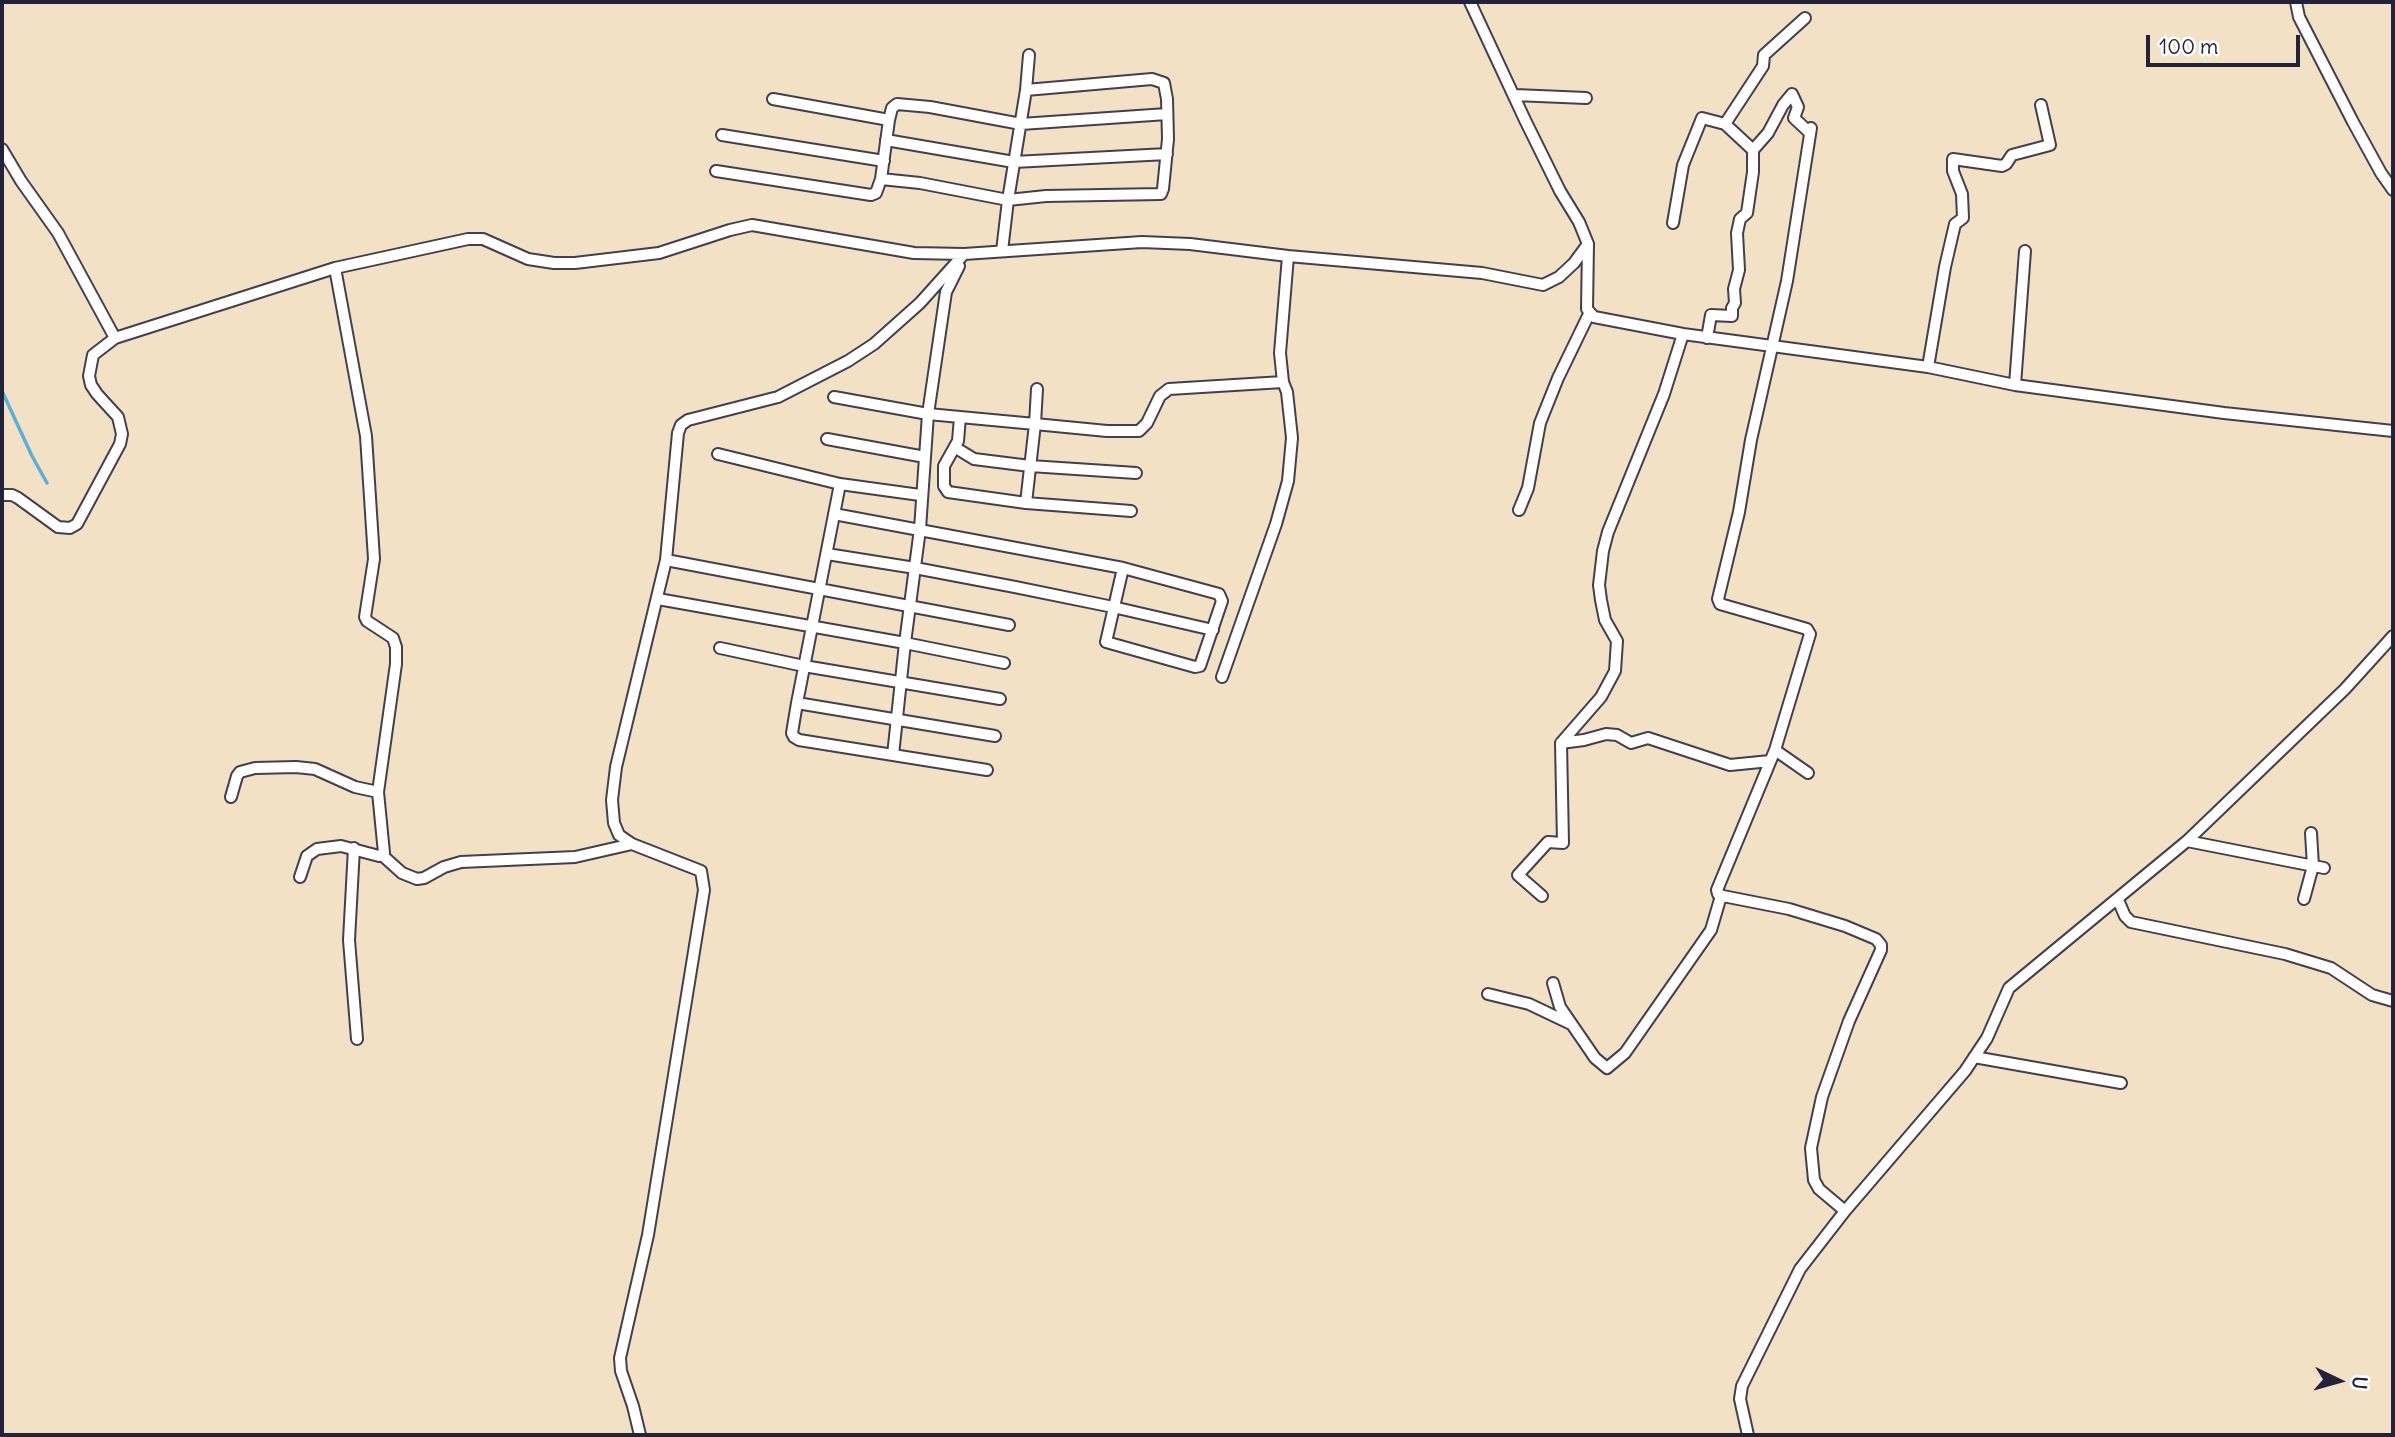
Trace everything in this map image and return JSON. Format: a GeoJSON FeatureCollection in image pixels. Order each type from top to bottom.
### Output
{"type":"FeatureCollection","features":[{"type":"Feature","properties":{"kind":"street"},"geometry":{"type":"LineString","coordinates":[[1470,2],[1525,120],[1588,244],[1589,314],[1558,378],[1540,424],[1528,488],[1519,510]]}},
{"type":"Feature","properties":{"kind":"street"},"geometry":{"type":"LineString","coordinates":[[2295,2],[2353,122],[2391,183]]}},
{"type":"Feature","properties":{"kind":"street"},"geometry":{"type":"LineString","coordinates":[[1725,124],[1763,66],[1764,55],[1805,18]]}},
{"type":"Feature","properties":{"kind":"street"},"geometry":{"type":"LineString","coordinates":[[1002,251],[1007,200],[1026,90],[1028,55]]}},
{"type":"Feature","properties":{"kind":"street"},"geometry":{"type":"LineString","coordinates":[[881,179],[920,183],[1007,200],[1046,196],[1157,195],[1163,189],[1167,154],[1167,114],[1164,83],[1160,80],[1026,90]]}},
{"type":"Feature","properties":{"kind":"street"},"geometry":{"type":"LineString","coordinates":[[1752,150],[1768,133],[1792,94],[1798,107],[1794,118],[1811,130],[1787,281],[1751,440],[1740,512],[1718,598],[1720,604],[1810,631],[1810,637],[1770,761],[1717,890],[1721,896],[1811,914],[1877,939],[1881,945],[1849,1021],[1822,1097],[1811,1148],[1814,1180],[1819,1189],[1845,1211]]}},
{"type":"Feature","properties":{"kind":"street"},"geometry":{"type":"LineString","coordinates":[[1515,95],[1586,98]]}},
{"type":"Feature","properties":{"kind":"street"},"geometry":{"type":"LineString","coordinates":[[773,99],[889,120]]}},
{"type":"Feature","properties":{"kind":"street"},"geometry":{"type":"LineString","coordinates":[[716,171],[871,195],[876,193],[881,179],[891,108],[897,104],[930,107],[1021,124],[1167,114]]}},
{"type":"Feature","properties":{"kind":"street"},"geometry":{"type":"LineString","coordinates":[[1927,367],[1955,224],[1963,218],[1962,194],[1953,172],[1953,159],[2002,166],[2011,155],[2050,145],[2041,105]]}},
{"type":"Feature","properties":{"kind":"street"},"geometry":{"type":"LineString","coordinates":[[1673,223],[1683,165],[1702,118],[1725,124],[1752,150],[1753,172],[1747,213],[1740,219],[1737,233],[1739,270],[1734,289],[1732,317],[1712,315],[1707,338]]}},
{"type":"Feature","properties":{"kind":"street"},"geometry":{"type":"LineString","coordinates":[[722,135],[884,161]]}},
{"type":"Feature","properties":{"kind":"street"},"geometry":{"type":"LineString","coordinates":[[886,141],[1014,162],[1167,154]]}},
{"type":"Feature","properties":{"kind":"street"},"geometry":{"type":"LineString","coordinates":[[2,149],[20,181],[58,233],[115,338]]}},
{"type":"Feature","properties":{"kind":"street"},"geometry":{"type":"LineString","coordinates":[[2,495],[18,498],[58,527],[70,528],[77,524],[120,444],[122,435],[118,417],[97,394],[89,376],[93,355],[115,338],[335,268],[477,239],[483,239],[528,259],[575,263],[659,253],[752,225],[914,253],[964,254],[1142,242],[1191,244],[1288,256],[1482,273],[1543,285],[1559,277],[1588,244]]}},
{"type":"Feature","properties":{"kind":"street"},"geometry":{"type":"LineString","coordinates":[[2015,385],[2025,251]]}},
{"type":"Feature","properties":{"kind":"street"},"geometry":{"type":"LineString","coordinates":[[893,755],[920,529],[920,495],[928,414],[946,292],[964,254]]}},
{"type":"Feature","properties":{"kind":"street"},"geometry":{"type":"LineString","coordinates":[[640,1435],[634,1406],[621,1371],[621,1358],[648,1235],[704,890],[701,871],[632,844],[619,835],[614,823],[612,800],[616,767],[666,560],[678,433],[681,425],[688,420],[778,397],[848,361],[874,344],[920,303],[964,254]]}},
{"type":"Feature","properties":{"kind":"street"},"geometry":{"type":"LineString","coordinates":[[1222,677],[1276,524],[1288,481],[1292,438],[1280,341],[1288,256]]}},
{"type":"Feature","properties":{"kind":"street"},"geometry":{"type":"LineString","coordinates":[[335,268],[366,436],[374,559],[365,617],[367,621],[391,635],[396,647],[391,716],[378,792],[383,855],[402,873],[417,879],[461,862],[575,857],[632,844]]}},
{"type":"Feature","properties":{"kind":"street"},"geometry":{"type":"LineString","coordinates":[[1589,314],[1683,334],[1927,367],[2015,385],[2224,413],[2393,431]]}},
{"type":"Feature","properties":{"kind":"street"},"geometry":{"type":"LineString","coordinates":[[1542,896],[1518,875],[1548,842],[1563,843],[1561,743],[1601,697],[1615,671],[1617,641],[1605,620],[1599,584],[1603,551],[1608,532],[1664,394],[1683,334]]}},
{"type":"Feature","properties":{"kind":"street"},"geometry":{"type":"LineString","coordinates":[[834,397],[928,414],[1107,431],[1139,431],[1147,423],[1160,396],[1169,389],[1283,382]]}},
{"type":"Feature","properties":{"kind":"street"},"geometry":{"type":"LineString","coordinates":[[1026,503],[1037,389]]}},
{"type":"Feature","properties":{"kind":"street"},"geometry":{"type":"LineString","coordinates":[[960,417],[956,448],[944,466],[944,486],[948,492],[1026,503],[1131,511]]}},
{"type":"Feature","properties":{"kind":"street"},"geometry":{"type":"LineString","coordinates":[[827,439],[925,457]]}},
{"type":"Feature","properties":{"kind":"street"},"geometry":{"type":"LineString","coordinates":[[956,448],[974,459],[1030,466],[1136,473]]}},
{"type":"Feature","properties":{"kind":"street"},"geometry":{"type":"LineString","coordinates":[[718,454],[840,484],[920,495]]}},
{"type":"Feature","properties":{"kind":"street"},"geometry":{"type":"LineString","coordinates":[[840,484],[803,666],[792,733],[794,737],[987,771]]}},
{"type":"Feature","properties":{"kind":"street"},"geometry":{"type":"LineString","coordinates":[[834,514],[1123,568],[1221,595],[1222,601],[1203,662],[1195,667],[1106,642],[1123,568]]}},
{"type":"Feature","properties":{"kind":"street"},"geometry":{"type":"LineString","coordinates":[[827,554],[915,568],[1113,607],[1213,631]]}},
{"type":"Feature","properties":{"kind":"street"},"geometry":{"type":"LineString","coordinates":[[666,560],[1009,625]]}},
{"type":"Feature","properties":{"kind":"street"},"geometry":{"type":"LineString","coordinates":[[658,599],[813,625],[1004,663]]}},
{"type":"Feature","properties":{"kind":"street"},"geometry":{"type":"LineString","coordinates":[[1748,1435],[1740,1399],[1742,1386],[1800,1269],[1974,1057],[1987,1038],[2009,988],[2187,841],[2345,689],[2393,636]]}},
{"type":"Feature","properties":{"kind":"street"},"geometry":{"type":"LineString","coordinates":[[720,648],[803,666],[1000,699]]}},
{"type":"Feature","properties":{"kind":"street"},"geometry":{"type":"LineString","coordinates":[[797,703],[995,736]]}},
{"type":"Feature","properties":{"kind":"street"},"geometry":{"type":"LineString","coordinates":[[1561,743],[1606,734],[1617,735],[1631,743],[1648,738],[1730,765],[1770,761]]}},
{"type":"Feature","properties":{"kind":"street"},"geometry":{"type":"LineString","coordinates":[[1774,750],[1808,773]]}},
{"type":"Feature","properties":{"kind":"street"},"geometry":{"type":"LineString","coordinates":[[231,797],[240,772],[255,768],[316,769],[355,787],[378,792]]}},
{"type":"Feature","properties":{"kind":"street"},"geometry":{"type":"LineString","coordinates":[[2304,899],[2318,867],[2311,833]]}},
{"type":"Feature","properties":{"kind":"street"},"geometry":{"type":"LineString","coordinates":[[2187,841],[2318,867]]}},
{"type":"Feature","properties":{"kind":"street"},"geometry":{"type":"LineString","coordinates":[[300,877],[307,856],[312,851],[341,846],[383,855]]}},
{"type":"Feature","properties":{"kind":"street"},"geometry":{"type":"LineString","coordinates":[[354,848],[349,940],[356,1038]]}},
{"type":"Feature","properties":{"kind":"street"},"geometry":{"type":"LineString","coordinates":[[1553,983],[1558,1003],[1571,1024],[1600,1064],[1606,1068],[1620,1059],[1711,930],[1721,896]]}},
{"type":"Feature","properties":{"kind":"street"},"geometry":{"type":"LineString","coordinates":[[2118,900],[2125,916],[2131,922],[2285,954],[2331,968],[2372,995],[2393,1001]]}},
{"type":"Feature","properties":{"kind":"street"},"geometry":{"type":"LineString","coordinates":[[1488,994],[1529,1004],[1571,1024]]}},
{"type":"Feature","properties":{"kind":"street"},"geometry":{"type":"LineString","coordinates":[[1974,1057],[2120,1083]]}},
{"type":"Feature","properties":{"kind":"waterway"},"geometry":{"type":"LineString","coordinates":[[2,391],[47,483]]}}]}
